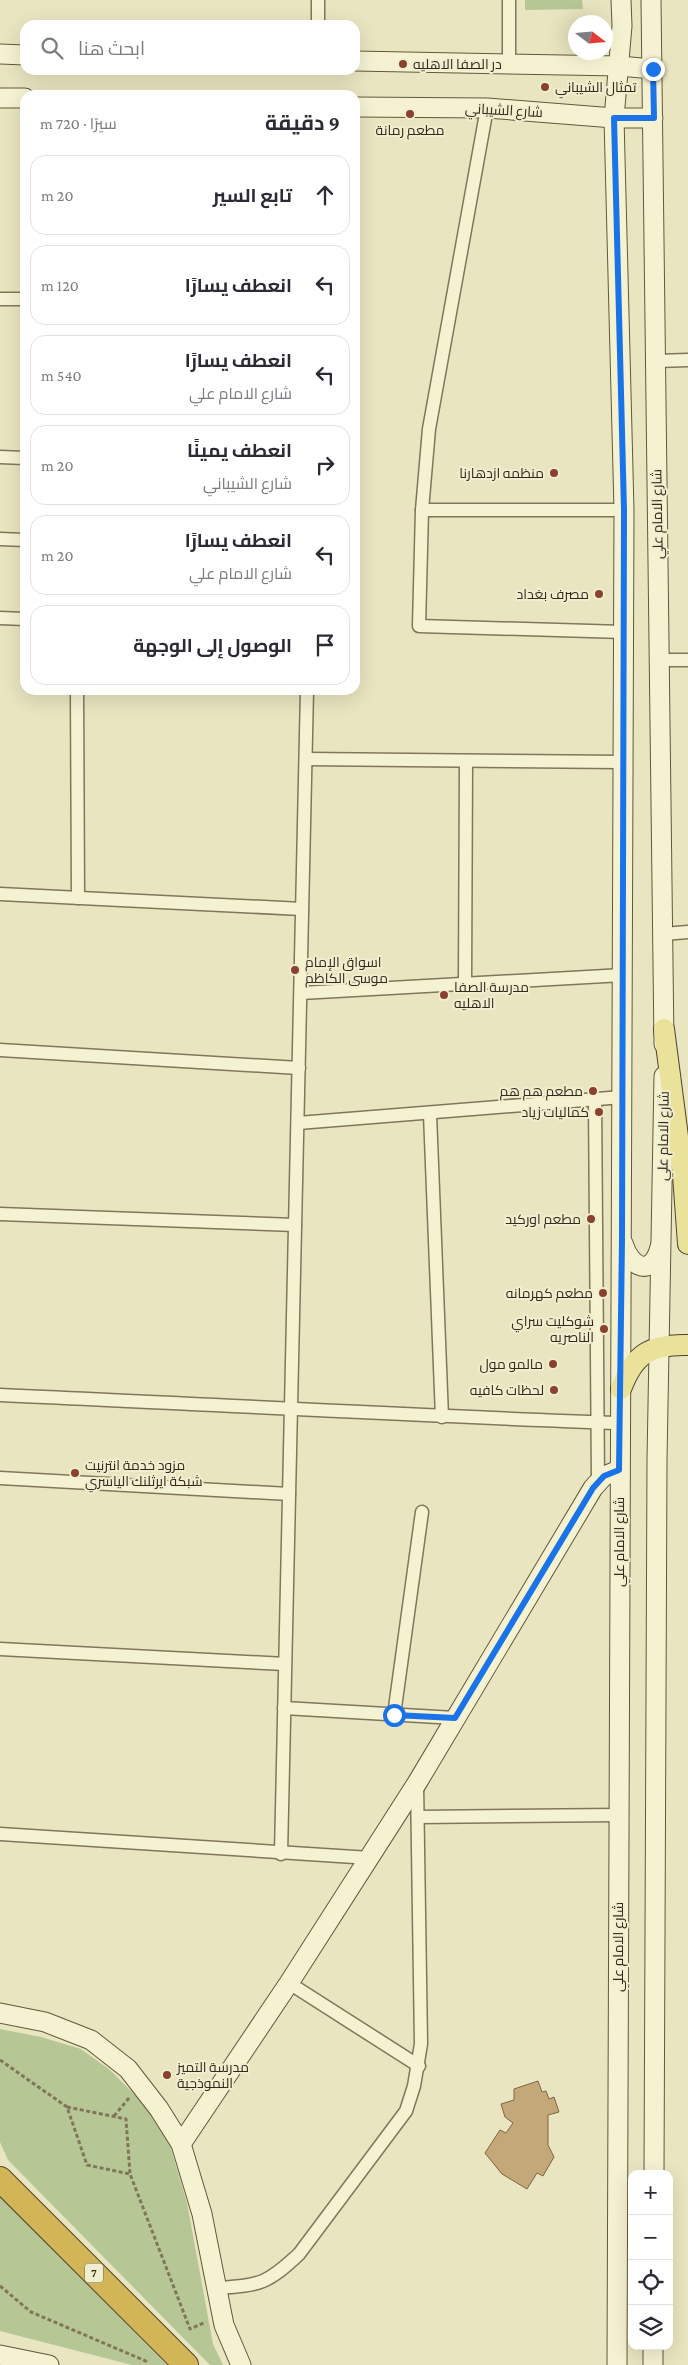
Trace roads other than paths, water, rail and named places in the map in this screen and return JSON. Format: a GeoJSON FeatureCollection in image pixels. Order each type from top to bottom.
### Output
{"type":"FeatureCollection","features":[{"type":"Feature","properties":{"kind":"highway","name":"7"},"geometry":{"type":"LineString","coordinates":[[0,2179],[186,2365]]}},
{"type":"Feature","properties":{"kind":"main road","name":"شارع الامام علي"},"geometry":{"type":"LineString","coordinates":[[617,2365],[624,510],[614,118],[622,26],[621,0]]}},
{"type":"Feature","properties":{"kind":"main road","name":"شارع الامام علي"},"geometry":{"type":"LineString","coordinates":[[651,0],[654,118],[664,1029],[659,1347],[654,2170]]}},
{"type":"Feature","properties":{"kind":"main road"},"geometry":{"type":"LineString","coordinates":[[0,54],[20,55]]}},
{"type":"Feature","properties":{"kind":"main road"},"geometry":{"type":"LineString","coordinates":[[360,61],[619,66],[653,69]]}},
{"type":"Feature","properties":{"kind":"main road"},"geometry":{"type":"LineString","coordinates":[[0,98],[20,98]]}},
{"type":"Feature","properties":{"kind":"main road","name":"شارع الشيباني"},"geometry":{"type":"LineString","coordinates":[[360,107],[487,108],[614,118],[654,118]]}},
{"type":"Feature","properties":{"kind":"main road","name":"شارع الامام علي"},"geometry":{"type":"LineString","coordinates":[[664,1029],[685,1172],[688,1244]]}},
{"type":"Feature","properties":{"kind":"main road"},"geometry":{"type":"LineString","coordinates":[[622,1239],[626,1255],[633,1263],[642,1267],[652,1264],[658,1256],[661,1242]]}},
{"type":"Feature","properties":{"kind":"main road"},"geometry":{"type":"LineString","coordinates":[[621,1389],[628,1371],[638,1357],[659,1347],[688,1345]]}},
{"type":"Feature","properties":{"kind":"main road"},"geometry":{"type":"LineString","coordinates":[[180,2144],[289,1983],[418,1783],[598,1481],[611,1472],[619,1470]]}},
{"type":"Feature","properties":{"kind":"main road"},"geometry":{"type":"LineString","coordinates":[[0,2012],[45,2022],[91,2040],[128,2069],[159,2109],[180,2144],[202,2214],[224,2325],[241,2365]]}},
{"type":"Feature","properties":{"kind":"main road"},"geometry":{"type":"LineString","coordinates":[[653,2350],[653,2365]]}},
{"type":"Feature","properties":{"kind":"main road"},"geometry":{"type":"LineString","coordinates":[[0,2355],[49,2365]]}},
{"type":"Feature","properties":{"kind":"street"},"geometry":{"type":"LineString","coordinates":[[318,0],[318,20]]}},
{"type":"Feature","properties":{"kind":"street"},"geometry":{"type":"LineString","coordinates":[[509,0],[509,64]]}},
{"type":"Feature","properties":{"kind":"street"},"geometry":{"type":"LineString","coordinates":[[487,108],[429,429],[422,510],[420,626],[623,632]]}},
{"type":"Feature","properties":{"kind":"street"},"geometry":{"type":"LineString","coordinates":[[0,299],[20,299]]}},
{"type":"Feature","properties":{"kind":"street"},"geometry":{"type":"LineString","coordinates":[[656,361],[688,360]]}},
{"type":"Feature","properties":{"kind":"street"},"geometry":{"type":"LineString","coordinates":[[0,457],[20,458]]}},
{"type":"Feature","properties":{"kind":"street"},"geometry":{"type":"LineString","coordinates":[[422,510],[624,510]]}},
{"type":"Feature","properties":{"kind":"street"},"geometry":{"type":"LineString","coordinates":[[0,539],[20,540]]}},
{"type":"Feature","properties":{"kind":"street"},"geometry":{"type":"LineString","coordinates":[[0,618],[20,619]]}},
{"type":"Feature","properties":{"kind":"street"},"geometry":{"type":"LineString","coordinates":[[659,660],[688,660]]}},
{"type":"Feature","properties":{"kind":"street"},"geometry":{"type":"LineString","coordinates":[[77,695],[78,898]]}},
{"type":"Feature","properties":{"kind":"street"},"geometry":{"type":"LineString","coordinates":[[281,1854],[307,695]]}},
{"type":"Feature","properties":{"kind":"street"},"geometry":{"type":"LineString","coordinates":[[306,759],[623,762]]}},
{"type":"Feature","properties":{"kind":"street"},"geometry":{"type":"LineString","coordinates":[[465,984],[466,761]]}},
{"type":"Feature","properties":{"kind":"street"},"geometry":{"type":"LineString","coordinates":[[0,894],[302,909]]}},
{"type":"Feature","properties":{"kind":"street"},"geometry":{"type":"LineString","coordinates":[[663,934],[688,932]]}},
{"type":"Feature","properties":{"kind":"street"},"geometry":{"type":"LineString","coordinates":[[301,993],[622,975]]}},
{"type":"Feature","properties":{"kind":"street"},"geometry":{"type":"LineString","coordinates":[[0,1050],[299,1068]]}},
{"type":"Feature","properties":{"kind":"street"},"geometry":{"type":"LineString","coordinates":[[298,1123],[430,1114],[622,1097]]}},
{"type":"Feature","properties":{"kind":"street"},"geometry":{"type":"LineString","coordinates":[[595,1100],[598,1481]]}},
{"type":"Feature","properties":{"kind":"street"},"geometry":{"type":"LineString","coordinates":[[430,1114],[442,1417]]}},
{"type":"Feature","properties":{"kind":"street"},"geometry":{"type":"LineString","coordinates":[[0,1214],[295,1225]]}},
{"type":"Feature","properties":{"kind":"street"},"geometry":{"type":"LineString","coordinates":[[0,1395],[291,1407],[442,1417],[620,1423]]}},
{"type":"Feature","properties":{"kind":"street"},"geometry":{"type":"LineString","coordinates":[[0,1478],[289,1494]]}},
{"type":"Feature","properties":{"kind":"street"},"geometry":{"type":"LineString","coordinates":[[394,1715],[422,1512]]}},
{"type":"Feature","properties":{"kind":"street"},"geometry":{"type":"LineString","coordinates":[[0,1649],[285,1664]]}},
{"type":"Feature","properties":{"kind":"street"},"geometry":{"type":"LineString","coordinates":[[284,1708],[455,1718]]}},
{"type":"Feature","properties":{"kind":"street"},"geometry":{"type":"LineString","coordinates":[[218,2288],[255,2286],[278,2274],[299,2254],[406,2111],[418,2066],[421,2044],[418,1783]]}},
{"type":"Feature","properties":{"kind":"street"},"geometry":{"type":"LineString","coordinates":[[418,1817],[618,1815]]}},
{"type":"Feature","properties":{"kind":"street"},"geometry":{"type":"LineString","coordinates":[[0,1834],[281,1854],[370,1858]]}},
{"type":"Feature","properties":{"kind":"street"},"geometry":{"type":"LineString","coordinates":[[289,1983],[418,2066]]}},
{"type":"Feature","properties":{"kind":"place","name":"در الصفا الاهليه"},"geometry":{"type":"Point","coordinates":[403,64]}},
{"type":"Feature","properties":{"kind":"place","name":"تمثال الشيباني"},"geometry":{"type":"Point","coordinates":[545,87]}},
{"type":"Feature","properties":{"kind":"place","name":"مطعم رمانة"},"geometry":{"type":"Point","coordinates":[410,114]}},
{"type":"Feature","properties":{"kind":"place","name":"منظمه ازدهارنا"},"geometry":{"type":"Point","coordinates":[554,473]}},
{"type":"Feature","properties":{"kind":"place","name":"مصرف بغداد"},"geometry":{"type":"Point","coordinates":[599,594]}},
{"type":"Feature","properties":{"kind":"place","name":"اسواق الإمام موسى الكاظم"},"geometry":{"type":"Point","coordinates":[295,970]}},
{"type":"Feature","properties":{"kind":"place","name":"مدرسة الصفا الاهليه"},"geometry":{"type":"Point","coordinates":[444,995]}},
{"type":"Feature","properties":{"kind":"place","name":"مطعم هم هم"},"geometry":{"type":"Point","coordinates":[593,1091]}},
{"type":"Feature","properties":{"kind":"place","name":"كماليات زياد"},"geometry":{"type":"Point","coordinates":[599,1112]}},
{"type":"Feature","properties":{"kind":"place","name":"مطعم اوركيد"},"geometry":{"type":"Point","coordinates":[591,1219]}},
{"type":"Feature","properties":{"kind":"place","name":"مطعم كهرمانه"},"geometry":{"type":"Point","coordinates":[603,1293]}},
{"type":"Feature","properties":{"kind":"place","name":"شوكليت سراي الناصريه"},"geometry":{"type":"Point","coordinates":[604,1329]}},
{"type":"Feature","properties":{"kind":"place","name":"مالمو مول"},"geometry":{"type":"Point","coordinates":[553,1364]}},
{"type":"Feature","properties":{"kind":"place","name":"لحظات كافيه"},"geometry":{"type":"Point","coordinates":[554,1390]}},
{"type":"Feature","properties":{"kind":"place","name":"مزود خدمة انترنيت شبكة ايرثلنك الياسري"},"geometry":{"type":"Point","coordinates":[75,1473]}},
{"type":"Feature","properties":{"kind":"place","name":"مدرسة التميز النموذجية"},"geometry":{"type":"Point","coordinates":[167,2075]}}]}
